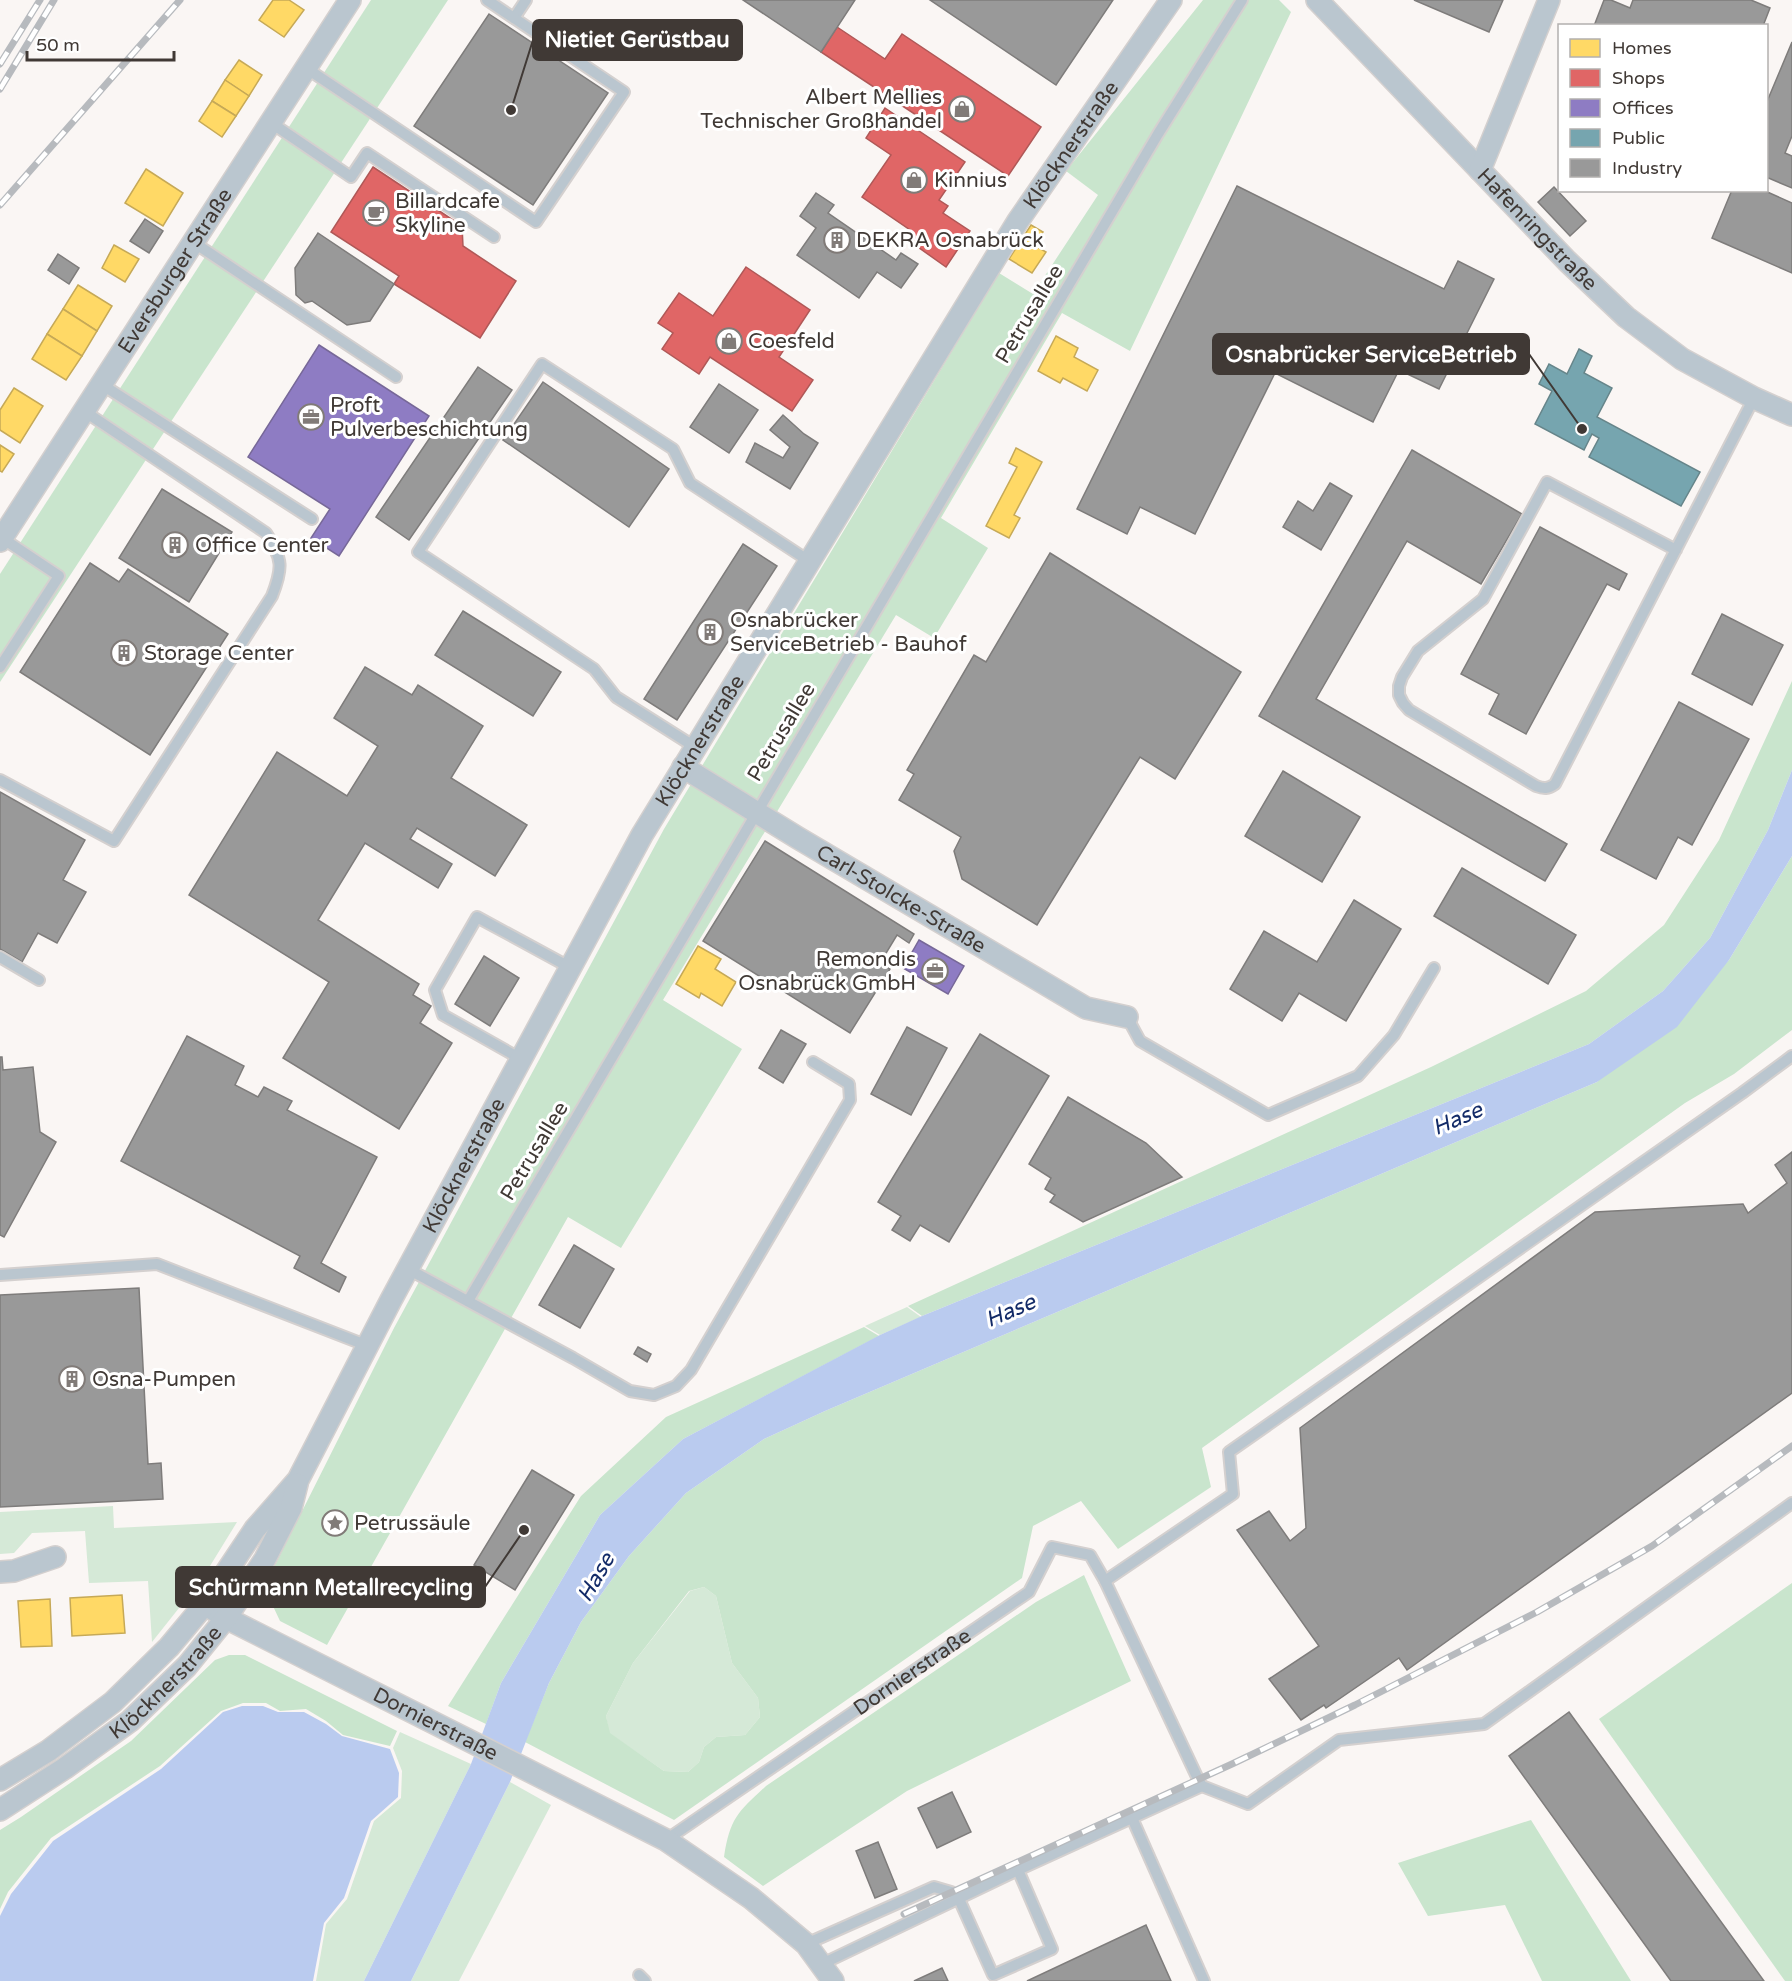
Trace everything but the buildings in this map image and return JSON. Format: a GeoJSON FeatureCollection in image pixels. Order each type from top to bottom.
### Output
{"type":"FeatureCollection","features":[{"type":"Feature","properties":{"kind":"street","name":"Eversburger Straße"},"geometry":{"type":"LineString","coordinates":[[1,539],[350,0]]}},
{"type":"Feature","properties":{"kind":"street","name":"Klöcknerstraße"},"geometry":{"type":"LineString","coordinates":[[0,1810],[65,1768],[130,1721],[187,1666],[226,1618],[265,1559],[291,1508],[298,1480],[408,1269],[642,835],[1031,200],[1170,0]]}},
{"type":"Feature","properties":{"kind":"street","name":"Hafenringstraße"},"geometry":{"type":"LineString","coordinates":[[1317,0],[1567,261],[1626,317],[1682,359],[1754,398],[1792,415]]}},
{"type":"Feature","properties":{"kind":"street"},"geometry":{"type":"LineString","coordinates":[[1480,170],[1549,0]]}},
{"type":"Feature","properties":{"kind":"street","name":"Carl-Stolcke-Straße"},"geometry":{"type":"LineString","coordinates":[[683,767],[756,813],[1086,1008],[1126,1017]]}},
{"type":"Feature","properties":{"kind":"street","name":"Klöcknerstraße"},"geometry":{"type":"LineString","coordinates":[[0,1780],[48,1751],[112,1702],[169,1647],[205,1604],[255,1529],[298,1480]]}},
{"type":"Feature","properties":{"kind":"street"},"geometry":{"type":"LineString","coordinates":[[0,1572],[14,1571],[55,1557]]}},
{"type":"Feature","properties":{"kind":"street","name":"Dornierstraße"},"geometry":{"type":"LineString","coordinates":[[205,1604],[226,1618],[666,1840],[751,1898],[806,1944],[827,1973]]}},
{"type":"Feature","properties":{"kind":"lane"},"geometry":{"type":"LineString","coordinates":[[306,68],[536,222],[624,92],[487,0]]}},
{"type":"Feature","properties":{"kind":"lane"},"geometry":{"type":"LineString","coordinates":[[514,18],[526,0]]}},
{"type":"Feature","properties":{"kind":"lane","name":"Petrusallee"},"geometry":{"type":"LineString","coordinates":[[468,1301],[1158,134],[1242,0]]}},
{"type":"Feature","properties":{"kind":"lane"},"geometry":{"type":"LineString","coordinates":[[270,122],[351,177],[367,153],[494,237]]}},
{"type":"Feature","properties":{"kind":"lane"},"geometry":{"type":"LineString","coordinates":[[193,242],[396,377]]}},
{"type":"Feature","properties":{"kind":"lane"},"geometry":{"type":"LineString","coordinates":[[695,747],[616,697],[594,669],[418,552],[542,364],[673,449],[690,483],[809,561]]}},
{"type":"Feature","properties":{"kind":"lane"},"geometry":{"type":"LineString","coordinates":[[101,384],[312,519]]}},
{"type":"Feature","properties":{"kind":"lane"},"geometry":{"type":"LineString","coordinates":[[1676,550],[1547,482],[1484,599],[1418,651],[1402,677],[1399,695],[1403,703],[1409,710],[1536,786],[1542,789],[1550,788],[1555,784],[1676,550],[1754,398]]}},
{"type":"Feature","properties":{"kind":"lane"},"geometry":{"type":"LineString","coordinates":[[0,780],[114,842],[272,596],[280,576],[279,553],[266,533],[84,411]]}},
{"type":"Feature","properties":{"kind":"lane"},"geometry":{"type":"LineString","coordinates":[[0,667],[59,576],[1,539]]}},
{"type":"Feature","properties":{"kind":"lane"},"geometry":{"type":"LineString","coordinates":[[521,1059],[443,1015],[435,990],[477,917],[571,968]]}},
{"type":"Feature","properties":{"kind":"lane"},"geometry":{"type":"LineString","coordinates":[[0,957],[39,980]]}},
{"type":"Feature","properties":{"kind":"lane"},"geometry":{"type":"LineString","coordinates":[[1126,1017],[1140,1041],[1268,1115],[1358,1076],[1394,1035],[1434,968]]}},
{"type":"Feature","properties":{"kind":"lane"},"geometry":{"type":"LineString","coordinates":[[1792,1056],[1228,1452],[1233,1494],[1104,1581],[1202,1786],[1248,1804],[1339,1740],[1484,1724],[1792,1503]]}},
{"type":"Feature","properties":{"kind":"lane"},"geometry":{"type":"LineString","coordinates":[[408,1269],[630,1391],[654,1395],[676,1386],[691,1370],[850,1100],[849,1084],[813,1062]]}},
{"type":"Feature","properties":{"kind":"lane"},"geometry":{"type":"LineString","coordinates":[[0,1275],[157,1264],[368,1346]]}},
{"type":"Feature","properties":{"kind":"lane","name":"Dornierstraße"},"geometry":{"type":"LineString","coordinates":[[666,1840],[1029,1592],[1052,1547],[1090,1555],[1104,1581]]}},
{"type":"Feature","properties":{"kind":"lane"},"geometry":{"type":"LineString","coordinates":[[827,1973],[959,1899],[1202,1786]]}},
{"type":"Feature","properties":{"kind":"lane"},"geometry":{"type":"LineString","coordinates":[[1132,1818],[1204,1981]]}},
{"type":"Feature","properties":{"kind":"lane"},"geometry":{"type":"LineString","coordinates":[[806,1944],[934,1887],[951,1892],[959,1899],[993,1975],[1052,1949],[1018,1870]]}},
{"type":"Feature","properties":{"kind":"green space"},"geometry":{"type":"Polygon","coordinates":[[[371,0],[448,0],[0,682],[0,574],[371,0]]]}},
{"type":"Feature","properties":{"kind":"green space"},"geometry":{"type":"Polygon","coordinates":[[[1203,0],[1279,0],[1291,12],[1130,351],[1062,313],[941,518],[988,548],[934,638],[896,615],[663,1000],[742,1049],[621,1248],[568,1217],[327,1645],[280,1621],[264,1587],[394,1328],[664,829],[999,273],[1033,294],[1098,195],[1066,171],[1203,0]]]}},
{"type":"Feature","properties":{"kind":"green space"},"geometry":{"type":"Polygon","coordinates":[[[1792,681],[1792,770],[1768,830],[1710,938],[1663,991],[1589,1044],[922,1316],[908,1306],[1431,1067],[1586,991],[1664,925],[1719,840],[1792,681]]]}},
{"type":"Feature","properties":{"kind":"green space"},"geometry":{"type":"Polygon","coordinates":[[[1792,856],[1792,1030],[1734,1074],[1685,1103],[1202,1448],[1211,1487],[1118,1549],[1081,1501],[1033,1526],[1022,1578],[674,1820],[525,1742],[549,1683],[581,1622],[629,1556],[686,1493],[764,1439],[1597,1082],[1729,960],[1792,856]],[[704,1587],[689,1591],[633,1663],[606,1716],[610,1733],[664,1771],[688,1772],[699,1762],[704,1747],[716,1737],[745,1735],[760,1717],[758,1698],[732,1663],[716,1596],[704,1587]]]}},
{"type":"Feature","properties":{"kind":"green space"},"geometry":{"type":"Polygon","coordinates":[[[907,1307],[921,1317],[880,1335],[865,1326],[907,1307]]]}},
{"type":"Feature","properties":{"kind":"green space"},"geometry":{"type":"Polygon","coordinates":[[[864,1327],[879,1336],[683,1439],[600,1515],[501,1683],[486,1724],[448,1706],[581,1496],[666,1417],[864,1327]]]}},
{"type":"Feature","properties":{"kind":"green space"},"geometry":{"type":"Polygon","coordinates":[[[113,1506],[114,1528],[237,1522],[202,1579],[152,1642],[148,1581],[89,1583],[85,1531],[32,1533],[14,1553],[0,1554],[0,1512],[113,1506]]]}},
{"type":"Feature","properties":{"kind":"green space"},"geometry":{"type":"Polygon","coordinates":[[[1084,1575],[1131,1681],[907,1791],[763,1886],[724,1857],[729,1833],[737,1817],[766,1786],[1036,1602],[1084,1575]]]}},
{"type":"Feature","properties":{"kind":"green space"},"geometry":{"type":"Polygon","coordinates":[[[1792,1583],[1792,1981],[1785,1981],[1599,1719],[1792,1583]]]}},
{"type":"Feature","properties":{"kind":"green space"},"geometry":{"type":"Polygon","coordinates":[[[704,1587],[716,1596],[732,1663],[758,1698],[760,1717],[745,1735],[716,1737],[704,1747],[699,1762],[688,1772],[664,1771],[609,1733],[606,1716],[633,1663],[690,1591],[704,1587]]]}},
{"type":"Feature","properties":{"kind":"green space"},"geometry":{"type":"Polygon","coordinates":[[[229,1655],[245,1655],[397,1731],[390,1746],[343,1735],[306,1709],[280,1711],[266,1703],[243,1703],[221,1711],[160,1766],[51,1838],[8,1892],[0,1909],[0,1830],[131,1741],[215,1660],[229,1655]]]}},
{"type":"Feature","properties":{"kind":"green space"},"geometry":{"type":"Polygon","coordinates":[[[400,1732],[471,1764],[364,1981],[316,1981],[326,1924],[347,1899],[374,1821],[401,1798],[402,1771],[393,1748],[400,1732]]]}},
{"type":"Feature","properties":{"kind":"green space"},"geometry":{"type":"Polygon","coordinates":[[[510,1782],[551,1805],[459,1981],[411,1981],[510,1782]]]}},
{"type":"Feature","properties":{"kind":"green space"},"geometry":{"type":"Polygon","coordinates":[[[1531,1820],[1631,1981],[1542,1981],[1505,1905],[1428,1916],[1398,1863],[1531,1820]]]}},
{"type":"Feature","properties":{"kind":"water","name":"Hase"},"geometry":{"type":"Polygon","coordinates":[[[1792,770],[1792,856],[1729,960],[1677,1027],[1597,1082],[825,1411],[764,1439],[686,1493],[629,1556],[581,1622],[549,1683],[510,1782],[411,1981],[364,1981],[471,1764],[501,1683],[600,1515],[683,1439],[880,1335],[922,1316],[1589,1044],[1663,991],[1710,938],[1768,830],[1792,770]]]}},
{"type":"Feature","properties":{"kind":"water"},"geometry":{"type":"Polygon","coordinates":[[[242,1706],[263,1706],[278,1712],[304,1712],[342,1736],[390,1749],[399,1773],[398,1797],[371,1821],[344,1898],[324,1923],[313,1981],[0,1981],[0,1916],[11,1894],[53,1841],[161,1769],[223,1712],[242,1706]]]}},
{"type":"Feature","properties":{"kind":"railway"},"geometry":{"type":"LineString","coordinates":[[0,64],[40,0]]}},
{"type":"Feature","properties":{"kind":"railway"},"geometry":{"type":"LineString","coordinates":[[0,89],[54,0]]}},
{"type":"Feature","properties":{"kind":"railway"},"geometry":{"type":"LineString","coordinates":[[0,205],[180,0]]}},
{"type":"Feature","properties":{"kind":"railway"},"geometry":{"type":"LineString","coordinates":[[904,1914],[1232,1764],[1355,1705],[1537,1612],[1652,1546],[1792,1446]]}},
{"type":"Feature","properties":{"kind":"place","name":"Albert Mellies Technischer Großhandel"},"geometry":{"type":"Point","coordinates":[962,109]}},
{"type":"Feature","properties":{"kind":"place","name":"Nietiet Gerüstbau"},"geometry":{"type":"Point","coordinates":[511,110]}},
{"type":"Feature","properties":{"kind":"place","name":"Kinnius"},"geometry":{"type":"Point","coordinates":[914,180]}},
{"type":"Feature","properties":{"kind":"place","name":"Billardcafe Skyline"},"geometry":{"type":"Point","coordinates":[376,213]}},
{"type":"Feature","properties":{"kind":"place","name":"DEKRA Osnabrück"},"geometry":{"type":"Point","coordinates":[837,240]}},
{"type":"Feature","properties":{"kind":"place","name":"Coesfeld"},"geometry":{"type":"Point","coordinates":[729,341]}},
{"type":"Feature","properties":{"kind":"place","name":"Proft Pulverbeschichtung"},"geometry":{"type":"Point","coordinates":[311,417]}},
{"type":"Feature","properties":{"kind":"place","name":"Osnabrücker ServiceBetrieb"},"geometry":{"type":"Point","coordinates":[1582,429]}},
{"type":"Feature","properties":{"kind":"place","name":"Office Center"},"geometry":{"type":"Point","coordinates":[175,545]}},
{"type":"Feature","properties":{"kind":"place","name":"Osnabrücker ServiceBetrieb - Bauhof"},"geometry":{"type":"Point","coordinates":[710,632]}},
{"type":"Feature","properties":{"kind":"place","name":"Storage Center"},"geometry":{"type":"Point","coordinates":[124,653]}},
{"type":"Feature","properties":{"kind":"place","name":"Remondis Osnabrück GmbH"},"geometry":{"type":"Point","coordinates":[935,971]}},
{"type":"Feature","properties":{"kind":"place","name":"Osna-Pumpen"},"geometry":{"type":"Point","coordinates":[72,1379]}},
{"type":"Feature","properties":{"kind":"place","name":"Petrussäule"},"geometry":{"type":"Point","coordinates":[335,1523]}},
{"type":"Feature","properties":{"kind":"place","name":"Schürmann Metallrecycling"},"geometry":{"type":"Point","coordinates":[524,1530]}}]}
